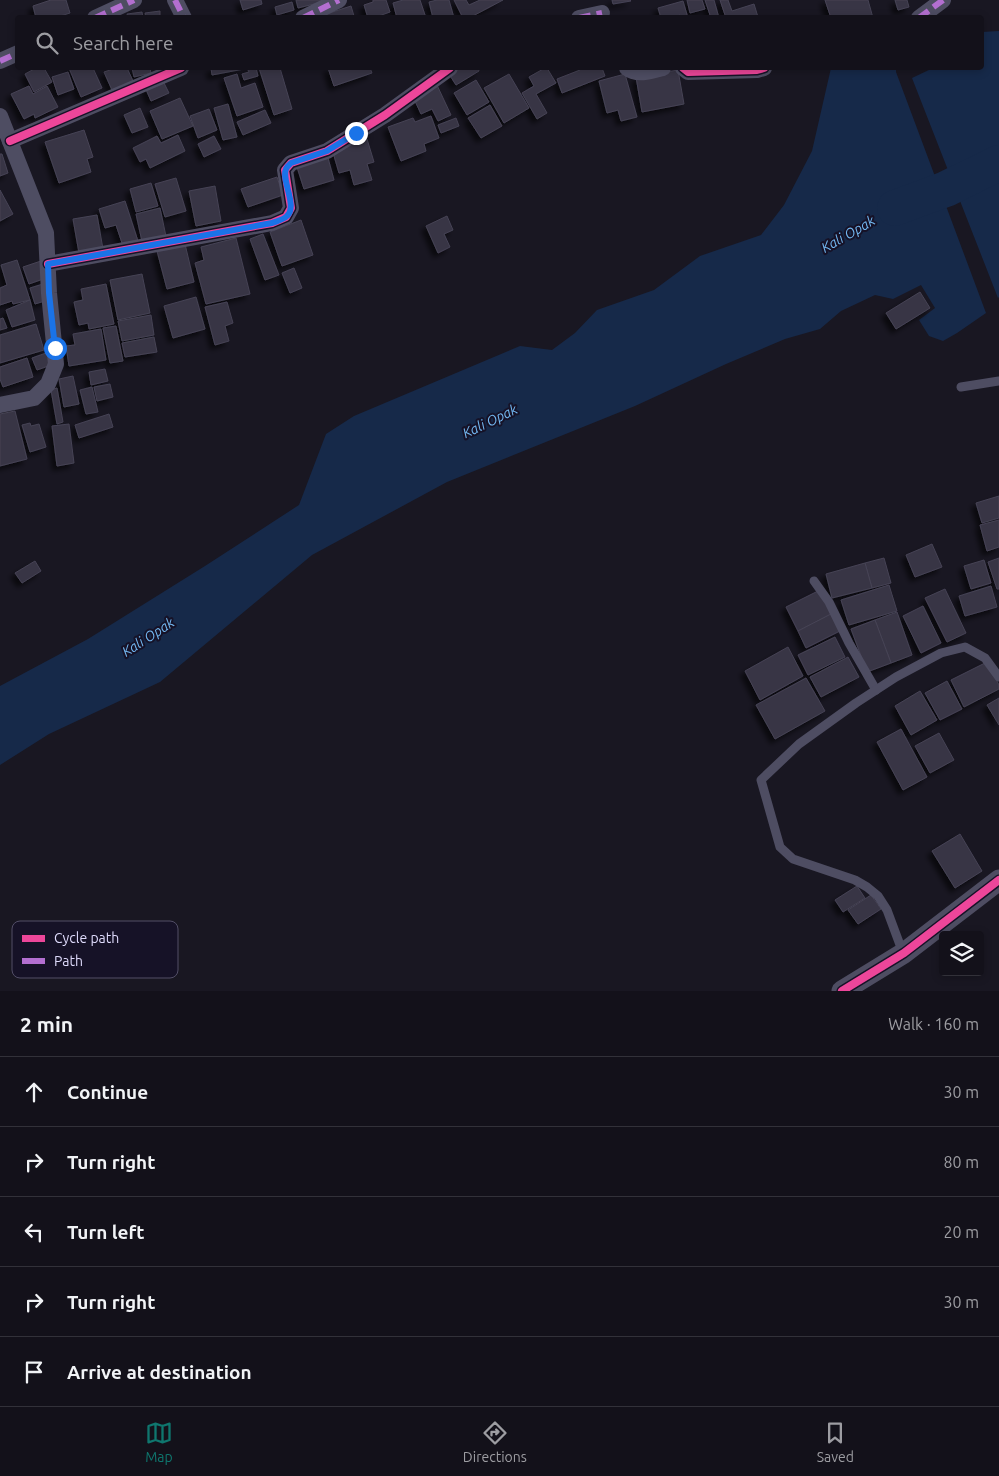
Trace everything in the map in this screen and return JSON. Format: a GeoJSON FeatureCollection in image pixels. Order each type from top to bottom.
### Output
{"type":"FeatureCollection","features":[{"type":"Feature","properties":{"kind":"street"},"geometry":{"type":"LineString","coordinates":[[102,15],[134,0]]}},
{"type":"Feature","properties":{"kind":"street"},"geometry":{"type":"LineString","coordinates":[[176,0],[183,15]]}},
{"type":"Feature","properties":{"kind":"street"},"geometry":{"type":"LineString","coordinates":[[309,15],[339,0]]}},
{"type":"Feature","properties":{"kind":"street"},"geometry":{"type":"LineString","coordinates":[[923,15],[943,0]]}},
{"type":"Feature","properties":{"kind":"street"},"geometry":{"type":"LineString","coordinates":[[588,15],[602,10]]}},
{"type":"Feature","properties":{"kind":"street"},"geometry":{"type":"LineString","coordinates":[[0,61],[15,54]]}},
{"type":"Feature","properties":{"kind":"street"},"geometry":{"type":"LineString","coordinates":[[10,141],[176,70]]}},
{"type":"Feature","properties":{"kind":"street"},"geometry":{"type":"LineString","coordinates":[[48,264],[272,223],[286,217],[291,208],[285,174],[287,166],[327,151],[385,115],[447,70]]}},
{"type":"Feature","properties":{"kind":"street"},"geometry":{"type":"LineString","coordinates":[[631,70],[648,72],[656,70]]}},
{"type":"Feature","properties":{"kind":"street"},"geometry":{"type":"LineString","coordinates":[[686,70],[688,72],[756,70]]}},
{"type":"Feature","properties":{"kind":"street"},"geometry":{"type":"LineString","coordinates":[[0,116],[46,233],[49,293],[56,364],[48,384],[34,398],[0,405]]}},
{"type":"Feature","properties":{"kind":"street"},"geometry":{"type":"LineString","coordinates":[[842,991],[904,953],[999,880]]}},
{"type":"Feature","properties":{"kind":"lane"},"geometry":{"type":"LineString","coordinates":[[961,386],[999,382]]}},
{"type":"Feature","properties":{"kind":"lane"},"geometry":{"type":"LineString","coordinates":[[814,581],[829,602],[849,643],[876,690]]}},
{"type":"Feature","properties":{"kind":"lane"},"geometry":{"type":"LineString","coordinates":[[904,953],[887,910],[878,896],[855,880],[793,859],[780,847],[761,780],[799,744],[896,677],[940,653],[964,647],[985,658],[999,676]]}},
{"type":"Feature","properties":{"kind":"water"},"geometry":{"type":"Polygon","coordinates":[[[999,31],[998,298],[912,78],[929,70],[984,70],[984,32],[999,31]]]}},
{"type":"Feature","properties":{"kind":"water"},"geometry":{"type":"Polygon","coordinates":[[[831,70],[896,70],[986,313],[943,341],[929,336],[919,320],[935,308],[921,285],[893,299],[875,295],[841,311],[820,329],[785,339],[635,406],[447,482],[312,555],[160,682],[49,734],[0,765],[0,686],[88,639],[299,505],[326,434],[354,416],[520,346],[552,350],[575,333],[597,310],[654,290],[700,256],[761,235],[784,205],[812,151],[831,70]]]}},
{"type":"Feature","properties":{"kind":"building"},"geometry":{"type":"Polygon","coordinates":[[[51,0],[66,0],[70,13],[64,15],[35,15],[33,6],[51,0]]]}},
{"type":"Feature","properties":{"kind":"building"},"geometry":{"type":"Polygon","coordinates":[[[240,0],[261,0],[262,4],[243,10],[240,0]]]}},
{"type":"Feature","properties":{"kind":"building"},"geometry":{"type":"Polygon","coordinates":[[[296,0],[330,0],[298,8],[296,0]]]}},
{"type":"Feature","properties":{"kind":"building"},"geometry":{"type":"Polygon","coordinates":[[[373,0],[386,0],[390,12],[382,15],[367,15],[364,5],[373,2],[373,0]]]}},
{"type":"Feature","properties":{"kind":"building"},"geometry":{"type":"Polygon","coordinates":[[[403,0],[420,0],[425,15],[396,15],[393,3],[403,0]]]}},
{"type":"Feature","properties":{"kind":"building"},"geometry":{"type":"Polygon","coordinates":[[[449,0],[453,15],[432,15],[429,2],[449,0]]]}},
{"type":"Feature","properties":{"kind":"building"},"geometry":{"type":"Polygon","coordinates":[[[454,0],[466,0],[469,5],[480,0],[503,0],[475,15],[462,15],[454,0]]]}},
{"type":"Feature","properties":{"kind":"building"},"geometry":{"type":"Polygon","coordinates":[[[612,0],[630,0],[631,1],[613,4],[612,0]]]}},
{"type":"Feature","properties":{"kind":"building"},"geometry":{"type":"Polygon","coordinates":[[[687,0],[702,0],[705,9],[690,13],[687,0]]]}},
{"type":"Feature","properties":{"kind":"building"},"geometry":{"type":"Polygon","coordinates":[[[705,0],[714,0],[718,15],[710,15],[705,0]]]}},
{"type":"Feature","properties":{"kind":"building"},"geometry":{"type":"Polygon","coordinates":[[[720,0],[728,0],[732,11],[754,4],[757,15],[725,15],[720,0]]]}},
{"type":"Feature","properties":{"kind":"building"},"geometry":{"type":"Polygon","coordinates":[[[825,0],[868,0],[872,15],[830,15],[825,0]]]}},
{"type":"Feature","properties":{"kind":"building"},"geometry":{"type":"Polygon","coordinates":[[[895,0],[907,0],[909,7],[898,10],[895,0]]]}},
{"type":"Feature","properties":{"kind":"building"},"geometry":{"type":"Polygon","coordinates":[[[683,1],[687,15],[660,15],[658,8],[683,1]]]}},
{"type":"Feature","properties":{"kind":"building"},"geometry":{"type":"Polygon","coordinates":[[[292,2],[294,10],[277,15],[275,7],[292,2]]]}},
{"type":"Feature","properties":{"kind":"building"},"geometry":{"type":"Polygon","coordinates":[[[351,6],[354,15],[323,15],[351,6]]]}},
{"type":"Feature","properties":{"kind":"building"},"geometry":{"type":"Polygon","coordinates":[[[160,11],[160,15],[145,15],[145,13],[160,11]]]}},
{"type":"Feature","properties":{"kind":"building"},"geometry":{"type":"Polygon","coordinates":[[[142,12],[142,15],[127,15],[142,12]]]}},
{"type":"Feature","properties":{"kind":"building"},"geometry":{"type":"Polygon","coordinates":[[[32,70],[45,70],[52,82],[34,92],[25,74],[32,70]]]}},
{"type":"Feature","properties":{"kind":"building"},"geometry":{"type":"Polygon","coordinates":[[[70,70],[94,70],[102,88],[81,97],[70,70]]]}},
{"type":"Feature","properties":{"kind":"building"},"geometry":{"type":"Polygon","coordinates":[[[128,70],[133,81],[112,90],[104,72],[128,70]]]}},
{"type":"Feature","properties":{"kind":"building"},"geometry":{"type":"Polygon","coordinates":[[[132,70],[150,70],[151,73],[134,77],[132,70]]]}},
{"type":"Feature","properties":{"kind":"building"},"geometry":{"type":"Polygon","coordinates":[[[211,70],[239,70],[212,75],[211,70]]]}},
{"type":"Feature","properties":{"kind":"building"},"geometry":{"type":"Polygon","coordinates":[[[248,70],[256,70],[258,76],[244,80],[242,74],[249,72],[248,70]]]}},
{"type":"Feature","properties":{"kind":"building"},"geometry":{"type":"Polygon","coordinates":[[[260,70],[281,70],[292,109],[274,115],[260,70]]]}},
{"type":"Feature","properties":{"kind":"building"},"geometry":{"type":"Polygon","coordinates":[[[329,70],[371,70],[372,73],[334,86],[329,70]]]}},
{"type":"Feature","properties":{"kind":"building"},"geometry":{"type":"Polygon","coordinates":[[[456,70],[479,71],[456,85],[449,74],[456,70]]]}},
{"type":"Feature","properties":{"kind":"building"},"geometry":{"type":"Polygon","coordinates":[[[541,70],[548,70],[556,83],[536,94],[547,113],[537,119],[522,93],[534,86],[529,77],[541,70]]]}},
{"type":"Feature","properties":{"kind":"building"},"geometry":{"type":"Polygon","coordinates":[[[580,70],[603,70],[605,76],[562,93],[557,79],[580,70]]]}},
{"type":"Feature","properties":{"kind":"building"},"geometry":{"type":"Polygon","coordinates":[[[678,70],[684,104],[642,112],[636,77],[678,70]]]}},
{"type":"Feature","properties":{"kind":"building"},"geometry":{"type":"Polygon","coordinates":[[[68,72],[74,89],[58,95],[52,77],[68,72]]]}},
{"type":"Feature","properties":{"kind":"building"},"geometry":{"type":"Polygon","coordinates":[[[237,74],[241,88],[255,83],[263,107],[237,116],[224,78],[237,74]]]}},
{"type":"Feature","properties":{"kind":"building"},"geometry":{"type":"Polygon","coordinates":[[[509,74],[529,108],[504,123],[484,88],[509,74]]]}},
{"type":"Feature","properties":{"kind":"building"},"geometry":{"type":"Polygon","coordinates":[[[625,74],[637,117],[621,121],[618,110],[607,113],[599,81],[625,74]]]}},
{"type":"Feature","properties":{"kind":"building"},"geometry":{"type":"Polygon","coordinates":[[[162,79],[169,93],[151,101],[145,87],[162,79]]]}},
{"type":"Feature","properties":{"kind":"building"},"geometry":{"type":"Polygon","coordinates":[[[476,80],[489,102],[467,115],[454,93],[476,80]]]}},
{"type":"Feature","properties":{"kind":"building"},"geometry":{"type":"Polygon","coordinates":[[[436,83],[451,115],[438,121],[432,109],[421,114],[415,101],[436,83]]]}},
{"type":"Feature","properties":{"kind":"building"},"geometry":{"type":"Polygon","coordinates":[[[29,86],[33,94],[47,86],[58,107],[35,118],[34,114],[24,119],[11,94],[29,86]]]}},
{"type":"Feature","properties":{"kind":"building"},"geometry":{"type":"Polygon","coordinates":[[[180,98],[193,126],[162,139],[150,111],[180,98]]]}},
{"type":"Feature","properties":{"kind":"building"},"geometry":{"type":"Polygon","coordinates":[[[228,104],[237,137],[223,140],[214,108],[228,104]]]}},
{"type":"Feature","properties":{"kind":"building"},"geometry":{"type":"Polygon","coordinates":[[[490,105],[502,126],[481,138],[468,118],[490,105]]]}},
{"type":"Feature","properties":{"kind":"building"},"geometry":{"type":"Polygon","coordinates":[[[140,108],[148,127],[132,133],[124,115],[140,108]]]}},
{"type":"Feature","properties":{"kind":"building"},"geometry":{"type":"Polygon","coordinates":[[[209,109],[217,130],[198,138],[190,116],[209,109]]]}},
{"type":"Feature","properties":{"kind":"building"},"geometry":{"type":"Polygon","coordinates":[[[265,110],[271,123],[243,135],[237,122],[265,110]]]}},
{"type":"Feature","properties":{"kind":"building"},"geometry":{"type":"Polygon","coordinates":[[[431,116],[439,138],[424,144],[426,151],[401,161],[388,127],[413,118],[415,122],[431,116]]]}},
{"type":"Feature","properties":{"kind":"building"},"geometry":{"type":"Polygon","coordinates":[[[456,118],[459,126],[441,133],[438,125],[456,118]]]}},
{"type":"Feature","properties":{"kind":"building"},"geometry":{"type":"Polygon","coordinates":[[[84,130],[93,157],[87,159],[91,172],[59,183],[45,142],[84,130]]]}},
{"type":"Feature","properties":{"kind":"building"},"geometry":{"type":"Polygon","coordinates":[[[178,135],[185,151],[150,168],[146,159],[140,162],[133,148],[157,136],[161,143],[178,135]]]}},
{"type":"Feature","properties":{"kind":"building"},"geometry":{"type":"Polygon","coordinates":[[[214,136],[221,149],[204,157],[198,144],[214,136]]]}},
{"type":"Feature","properties":{"kind":"building"},"geometry":{"type":"Polygon","coordinates":[[[367,139],[374,162],[367,164],[372,180],[354,185],[350,170],[339,173],[332,149],[367,139]]]}},
{"type":"Feature","properties":{"kind":"building"},"geometry":{"type":"Polygon","coordinates":[[[0,154],[2,154],[8,173],[0,176],[0,154]]]}},
{"type":"Feature","properties":{"kind":"building"},"geometry":{"type":"Polygon","coordinates":[[[328,158],[334,180],[304,189],[297,167],[328,158]]]}},
{"type":"Feature","properties":{"kind":"building"},"geometry":{"type":"Polygon","coordinates":[[[277,177],[283,195],[248,207],[241,189],[277,177]]]}},
{"type":"Feature","properties":{"kind":"building"},"geometry":{"type":"Polygon","coordinates":[[[176,178],[186,211],[165,217],[155,184],[176,178]]]}},
{"type":"Feature","properties":{"kind":"building"},"geometry":{"type":"Polygon","coordinates":[[[151,183],[158,206],[136,212],[130,189],[151,183]]]}},
{"type":"Feature","properties":{"kind":"building"},"geometry":{"type":"Polygon","coordinates":[[[215,186],[221,221],[196,226],[189,191],[215,186]]]}},
{"type":"Feature","properties":{"kind":"building"},"geometry":{"type":"Polygon","coordinates":[[[0,190],[13,214],[0,221],[0,190]]]}},
{"type":"Feature","properties":{"kind":"building"},"geometry":{"type":"Polygon","coordinates":[[[125,201],[138,241],[123,246],[116,225],[105,228],[99,209],[125,201]]]}},
{"type":"Feature","properties":{"kind":"building"},"geometry":{"type":"Polygon","coordinates":[[[160,208],[167,241],[143,246],[136,214],[160,208]]]}},
{"type":"Feature","properties":{"kind":"building"},"geometry":{"type":"Polygon","coordinates":[[[97,215],[103,249],[79,253],[73,219],[97,215]]]}},
{"type":"Feature","properties":{"kind":"building"},"geometry":{"type":"Polygon","coordinates":[[[447,216],[453,230],[444,234],[450,247],[438,253],[426,226],[447,216]]]}},
{"type":"Feature","properties":{"kind":"building"},"geometry":{"type":"Polygon","coordinates":[[[301,220],[313,255],[282,266],[270,232],[301,220]]]}},
{"type":"Feature","properties":{"kind":"building"},"geometry":{"type":"Polygon","coordinates":[[[263,234],[279,275],[265,280],[250,239],[263,234]]]}},
{"type":"Feature","properties":{"kind":"building"},"geometry":{"type":"Polygon","coordinates":[[[236,238],[250,294],[206,304],[195,263],[204,260],[201,247],[236,238]]]}},
{"type":"Feature","properties":{"kind":"building"},"geometry":{"type":"Polygon","coordinates":[[[185,244],[194,282],[167,289],[157,251],[185,244]]]}},
{"type":"Feature","properties":{"kind":"building"},"geometry":{"type":"Polygon","coordinates":[[[17,260],[30,300],[13,304],[12,301],[0,305],[0,288],[7,285],[1,265],[17,260]]]}},
{"type":"Feature","properties":{"kind":"building"},"geometry":{"type":"Polygon","coordinates":[[[41,261],[46,278],[29,284],[23,267],[41,261]]]}},
{"type":"Feature","properties":{"kind":"building"},"geometry":{"type":"Polygon","coordinates":[[[294,268],[302,288],[290,293],[282,273],[294,268]]]}},
{"type":"Feature","properties":{"kind":"building"},"geometry":{"type":"Polygon","coordinates":[[[142,274],[150,313],[118,320],[110,280],[142,274]]]}},
{"type":"Feature","properties":{"kind":"building"},"geometry":{"type":"Polygon","coordinates":[[[43,284],[48,300],[35,304],[30,288],[43,284]]]}},
{"type":"Feature","properties":{"kind":"building"},"geometry":{"type":"Polygon","coordinates":[[[106,284],[114,324],[89,329],[88,323],[79,325],[74,302],[83,300],[81,289],[106,284]]]}},
{"type":"Feature","properties":{"kind":"building"},"geometry":{"type":"Polygon","coordinates":[[[920,292],[930,308],[896,329],[886,313],[920,292]]]}},
{"type":"Feature","properties":{"kind":"building"},"geometry":{"type":"Polygon","coordinates":[[[196,297],[205,329],[173,338],[164,306],[196,297]]]}},
{"type":"Feature","properties":{"kind":"building"},"geometry":{"type":"Polygon","coordinates":[[[30,300],[35,320],[12,327],[6,310],[30,300]]]}},
{"type":"Feature","properties":{"kind":"building"},"geometry":{"type":"Polygon","coordinates":[[[227,302],[233,323],[225,326],[229,341],[215,345],[205,307],[227,302]]]}},
{"type":"Feature","properties":{"kind":"building"},"geometry":{"type":"Polygon","coordinates":[[[151,315],[154,335],[122,341],[118,321],[151,315]]]}},
{"type":"Feature","properties":{"kind":"building"},"geometry":{"type":"Polygon","coordinates":[[[3,318],[7,328],[0,330],[0,319],[3,318]]]}},
{"type":"Feature","properties":{"kind":"building"},"geometry":{"type":"Polygon","coordinates":[[[36,324],[44,350],[0,363],[0,335],[36,324]]]}},
{"type":"Feature","properties":{"kind":"building"},"geometry":{"type":"Polygon","coordinates":[[[116,326],[123,361],[110,363],[103,328],[116,326]]]}},
{"type":"Feature","properties":{"kind":"building"},"geometry":{"type":"Polygon","coordinates":[[[101,329],[106,360],[69,366],[66,346],[75,345],[73,334],[101,329]]]}},
{"type":"Feature","properties":{"kind":"building"},"geometry":{"type":"Polygon","coordinates":[[[154,337],[157,352],[125,357],[122,343],[154,337]]]}},
{"type":"Feature","properties":{"kind":"building"},"geometry":{"type":"Polygon","coordinates":[[[49,352],[54,364],[37,370],[32,358],[49,352]]]}},
{"type":"Feature","properties":{"kind":"building"},"geometry":{"type":"Polygon","coordinates":[[[27,358],[33,377],[3,387],[0,379],[0,367],[27,358]]]}},
{"type":"Feature","properties":{"kind":"building"},"geometry":{"type":"Polygon","coordinates":[[[105,369],[108,381],[91,385],[89,372],[105,369]]]}},
{"type":"Feature","properties":{"kind":"building"},"geometry":{"type":"Polygon","coordinates":[[[73,376],[79,404],[64,407],[59,379],[73,376]]]}},
{"type":"Feature","properties":{"kind":"building"},"geometry":{"type":"Polygon","coordinates":[[[110,384],[113,397],[97,401],[94,387],[110,384]]]}},
{"type":"Feature","properties":{"kind":"building"},"geometry":{"type":"Polygon","coordinates":[[[92,387],[98,412],[86,414],[80,390],[92,387]]]}},
{"type":"Feature","properties":{"kind":"building"},"geometry":{"type":"Polygon","coordinates":[[[57,388],[63,422],[57,424],[51,390],[57,388]]]}},
{"type":"Feature","properties":{"kind":"building"},"geometry":{"type":"Polygon","coordinates":[[[15,411],[27,459],[0,466],[0,414],[15,411]]]}},
{"type":"Feature","properties":{"kind":"building"},"geometry":{"type":"Polygon","coordinates":[[[109,414],[113,427],[79,438],[75,425],[109,414]]]}},
{"type":"Feature","properties":{"kind":"building"},"geometry":{"type":"Polygon","coordinates":[[[30,423],[31,426],[39,424],[46,447],[30,452],[22,425],[30,423]]]}},
{"type":"Feature","properties":{"kind":"building"},"geometry":{"type":"Polygon","coordinates":[[[69,424],[74,463],[57,466],[52,426],[69,424]]]}},
{"type":"Feature","properties":{"kind":"building"},"geometry":{"type":"Polygon","coordinates":[[[999,496],[999,518],[982,523],[976,503],[999,496]]]}},
{"type":"Feature","properties":{"kind":"building"},"geometry":{"type":"Polygon","coordinates":[[[999,520],[999,547],[987,551],[980,525],[999,520]]]}},
{"type":"Feature","properties":{"kind":"building"},"geometry":{"type":"Polygon","coordinates":[[[932,544],[942,567],[915,577],[906,555],[932,544]]]}},
{"type":"Feature","properties":{"kind":"building"},"geometry":{"type":"Polygon","coordinates":[[[884,558],[891,583],[872,588],[865,563],[884,558]]]}},
{"type":"Feature","properties":{"kind":"building"},"geometry":{"type":"Polygon","coordinates":[[[999,558],[999,589],[997,589],[988,562],[999,558]]]}},
{"type":"Feature","properties":{"kind":"building"},"geometry":{"type":"Polygon","coordinates":[[[984,560],[991,583],[971,589],[964,566],[984,560]]]}},
{"type":"Feature","properties":{"kind":"building"},"geometry":{"type":"Polygon","coordinates":[[[35,561],[41,571],[22,583],[15,573],[35,561]]]}},
{"type":"Feature","properties":{"kind":"building"},"geometry":{"type":"Polygon","coordinates":[[[865,563],[872,588],[832,598],[826,574],[865,563]]]}},
{"type":"Feature","properties":{"kind":"building"},"geometry":{"type":"Polygon","coordinates":[[[889,585],[897,611],[849,625],[841,600],[889,585]]]}},
{"type":"Feature","properties":{"kind":"building"},"geometry":{"type":"Polygon","coordinates":[[[991,586],[997,607],[965,616],[959,596],[991,586]]]}},
{"type":"Feature","properties":{"kind":"building"},"geometry":{"type":"Polygon","coordinates":[[[945,589],[966,633],[947,642],[925,598],[945,589]]]}},
{"type":"Feature","properties":{"kind":"building"},"geometry":{"type":"Polygon","coordinates":[[[820,590],[831,614],[798,631],[786,607],[820,590]]]}},
{"type":"Feature","properties":{"kind":"building"},"geometry":{"type":"Polygon","coordinates":[[[923,606],[941,643],[921,653],[903,616],[923,606]]]}},
{"type":"Feature","properties":{"kind":"building"},"geometry":{"type":"Polygon","coordinates":[[[897,612],[912,655],[891,663],[875,620],[897,612]]]}},
{"type":"Feature","properties":{"kind":"building"},"geometry":{"type":"Polygon","coordinates":[[[831,614],[840,631],[806,648],[798,631],[831,614]]]}},
{"type":"Feature","properties":{"kind":"building"},"geometry":{"type":"Polygon","coordinates":[[[875,620],[891,663],[867,672],[851,629],[875,620]]]}},
{"type":"Feature","properties":{"kind":"building"},"geometry":{"type":"Polygon","coordinates":[[[835,637],[845,657],[808,675],[798,655],[835,637]]]}},
{"type":"Feature","properties":{"kind":"building"},"geometry":{"type":"Polygon","coordinates":[[[788,647],[803,676],[760,700],[745,671],[788,647]]]}},
{"type":"Feature","properties":{"kind":"building"},"geometry":{"type":"Polygon","coordinates":[[[848,657],[859,677],[821,697],[810,677],[848,657]]]}},
{"type":"Feature","properties":{"kind":"building"},"geometry":{"type":"Polygon","coordinates":[[[987,662],[999,685],[999,689],[964,707],[951,680],[987,662]]]}},
{"type":"Feature","properties":{"kind":"building"},"geometry":{"type":"Polygon","coordinates":[[[806,678],[825,711],[775,739],[756,705],[806,678]]]}},
{"type":"Feature","properties":{"kind":"building"},"geometry":{"type":"Polygon","coordinates":[[[947,681],[962,709],[940,720],[925,693],[947,681]]]}},
{"type":"Feature","properties":{"kind":"building"},"geometry":{"type":"Polygon","coordinates":[[[920,691],[937,720],[911,735],[895,706],[920,691]]]}},
{"type":"Feature","properties":{"kind":"building"},"geometry":{"type":"Polygon","coordinates":[[[999,698],[999,725],[987,705],[999,698]]]}},
{"type":"Feature","properties":{"kind":"building"},"geometry":{"type":"Polygon","coordinates":[[[901,729],[927,777],[903,790],[877,742],[901,729]]]}},
{"type":"Feature","properties":{"kind":"building"},"geometry":{"type":"Polygon","coordinates":[[[939,733],[954,760],[930,773],[915,746],[939,733]]]}},
{"type":"Feature","properties":{"kind":"building"},"geometry":{"type":"Polygon","coordinates":[[[960,834],[982,871],[955,888],[932,851],[960,834]]]}},
{"type":"Feature","properties":{"kind":"building"},"geometry":{"type":"Polygon","coordinates":[[[857,886],[865,898],[843,912],[835,900],[857,886]]]}},
{"type":"Feature","properties":{"kind":"building"},"geometry":{"type":"Polygon","coordinates":[[[871,895],[881,909],[858,924],[848,910],[871,895]]]}},
{"type":"Feature","properties":{"kind":"waterway","name":"Kali Opak"},"geometry":{"type":"LineString","coordinates":[[895,208],[946,189],[999,163]]}},
{"type":"Feature","properties":{"kind":"marked path"},"geometry":{"type":"LineString","coordinates":[[102,15],[134,0]]}},
{"type":"Feature","properties":{"kind":"marked path"},"geometry":{"type":"LineString","coordinates":[[175,0],[182,15]]}},
{"type":"Feature","properties":{"kind":"marked path"},"geometry":{"type":"LineString","coordinates":[[309,15],[339,0]]}},
{"type":"Feature","properties":{"kind":"marked path"},"geometry":{"type":"LineString","coordinates":[[923,15],[943,0]]}},
{"type":"Feature","properties":{"kind":"marked path"},"geometry":{"type":"LineString","coordinates":[[593,15],[602,13]]}},
{"type":"Feature","properties":{"kind":"marked path"},"geometry":{"type":"LineString","coordinates":[[0,61],[15,54]]}},
{"type":"Feature","properties":{"kind":"cycle path"},"geometry":{"type":"LineString","coordinates":[[10,141],[176,70]]}},
{"type":"Feature","properties":{"kind":"cycle path"},"geometry":{"type":"LineString","coordinates":[[48,264],[272,223],[286,217],[291,208],[285,170],[291,163],[327,151],[385,115],[447,70]]}},
{"type":"Feature","properties":{"kind":"cycle path"},"geometry":{"type":"LineString","coordinates":[[686,70],[688,72],[757,70]]}},
{"type":"Feature","properties":{"kind":"cycle path"},"geometry":{"type":"LineString","coordinates":[[842,991],[904,953],[999,880]]}},
{"type":"Feature","properties":{"kind":"route"},"geometry":{"type":"LineString","coordinates":[[55,348],[48,264],[272,223],[282,219],[289,214],[291,208],[285,174],[287,166],[327,151],[356,133]]}}]}
